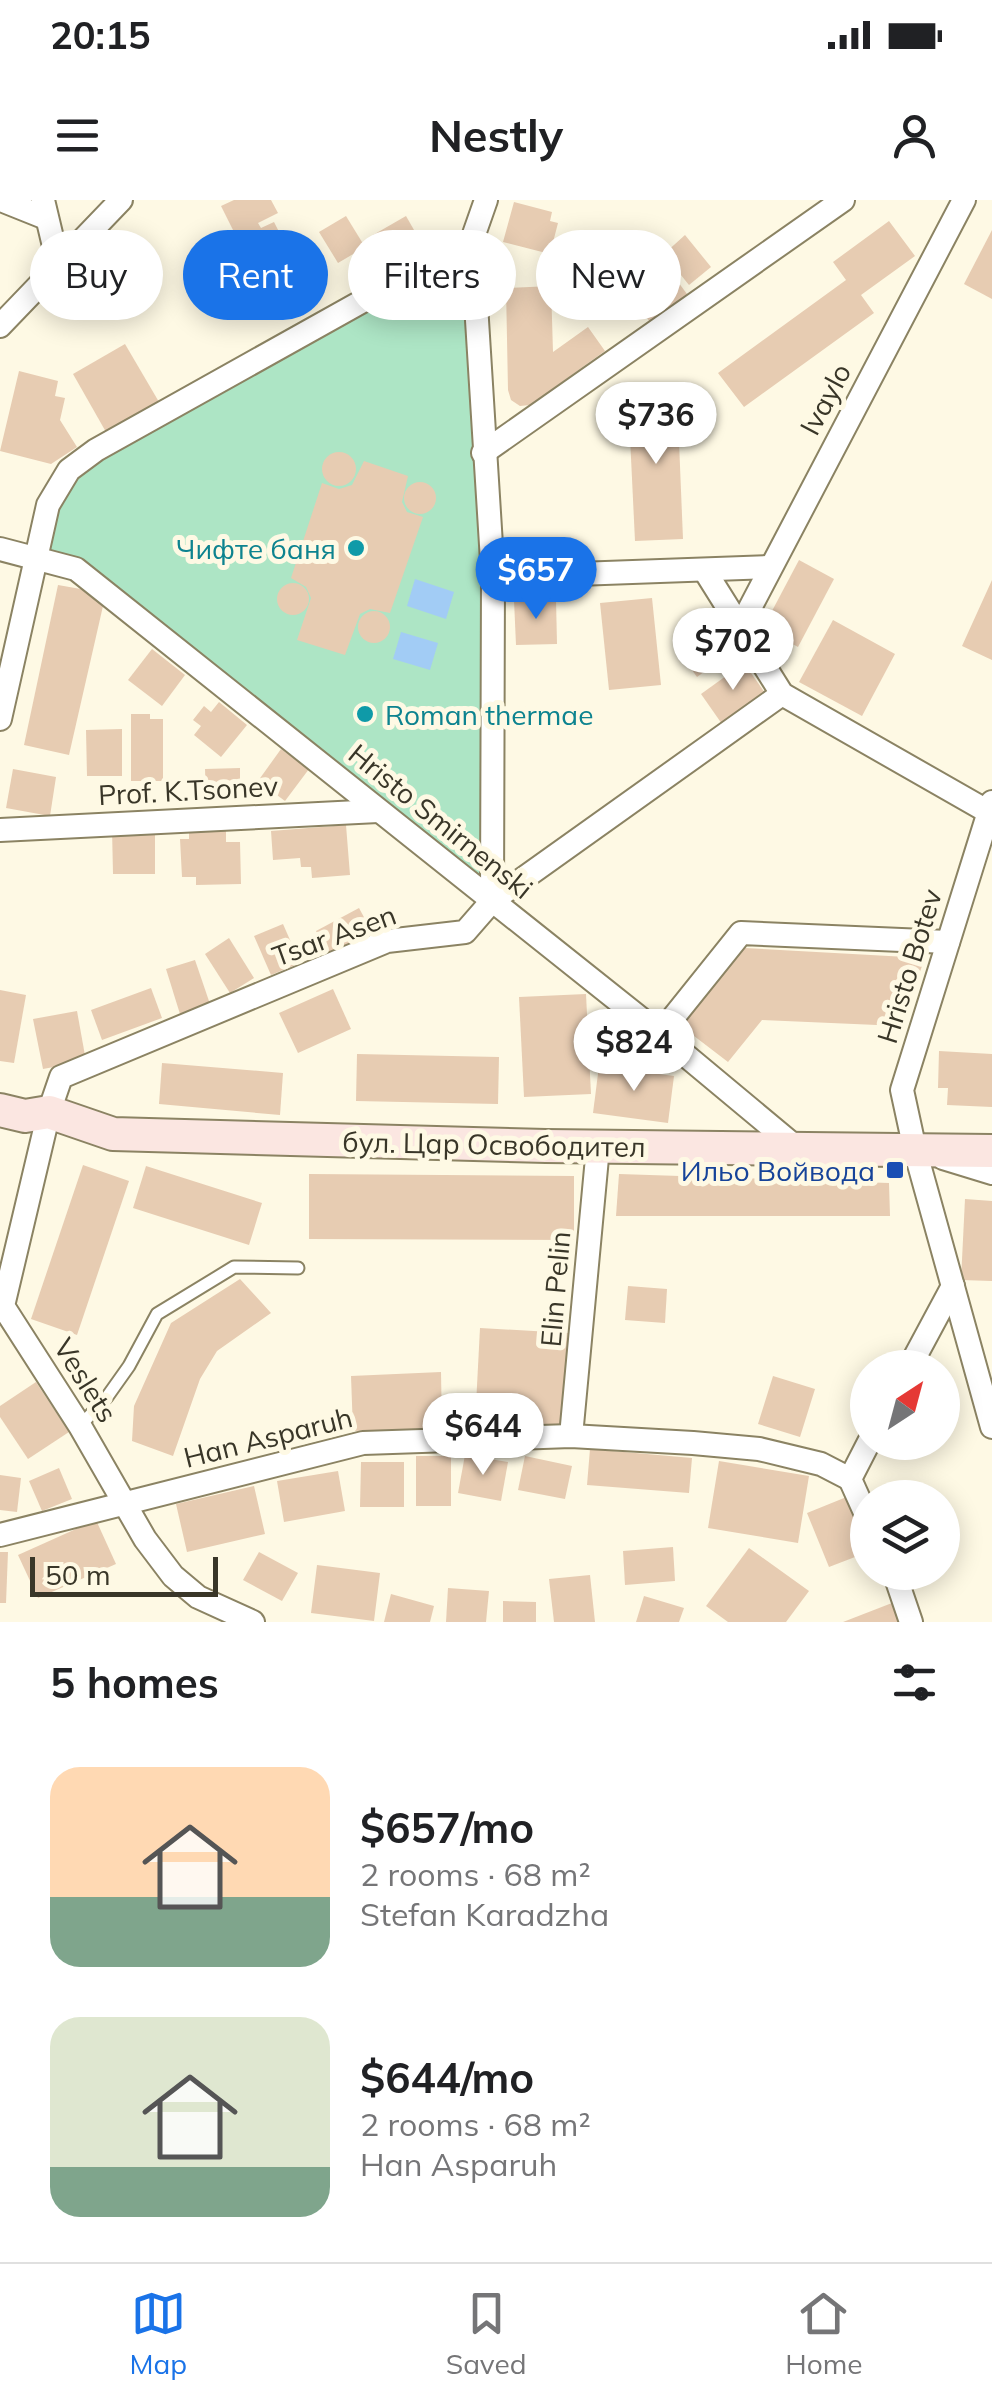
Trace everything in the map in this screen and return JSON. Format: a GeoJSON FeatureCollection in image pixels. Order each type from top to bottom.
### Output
{"type":"FeatureCollection","features":[{"type":"Feature","properties":{"kind":"main road"},"geometry":{"type":"LineString","coordinates":[[0,1092],[28,1098],[49,1112]]}},
{"type":"Feature","properties":{"kind":"main road","name":"бул. Цар Освободител"},"geometry":{"type":"LineString","coordinates":[[0,1110],[25,1116],[49,1112],[113,1134],[992,1151]]}},
{"type":"Feature","properties":{"kind":"street"},"geometry":{"type":"LineString","coordinates":[[2,200],[44,209]]}},
{"type":"Feature","properties":{"kind":"street"},"geometry":{"type":"LineString","coordinates":[[91,230],[122,200]]}},
{"type":"Feature","properties":{"kind":"street"},"geometry":{"type":"LineString","coordinates":[[476,230],[486,200]]}},
{"type":"Feature","properties":{"kind":"street"},"geometry":{"type":"LineString","coordinates":[[483,453],[843,200]]}},
{"type":"Feature","properties":{"kind":"street","name":"Ivaylo"},"geometry":{"type":"LineString","coordinates":[[740,627],[964,200]]}},
{"type":"Feature","properties":{"kind":"street"},"geometry":{"type":"LineString","coordinates":[[0,326],[30,293]]}},
{"type":"Feature","properties":{"kind":"street"},"geometry":{"type":"LineString","coordinates":[[0,719],[48,505],[69,470],[348,310]]}},
{"type":"Feature","properties":{"kind":"street"},"geometry":{"type":"LineString","coordinates":[[476,320],[493,577],[492,901]]}},
{"type":"Feature","properties":{"kind":"street","name":"Hristo Smirnenski"},"geometry":{"type":"LineString","coordinates":[[0,550],[76,568],[798,1148]]}},
{"type":"Feature","properties":{"kind":"street"},"geometry":{"type":"LineString","coordinates":[[493,577],[769,567]]}},
{"type":"Feature","properties":{"kind":"street"},"geometry":{"type":"LineString","coordinates":[[705,571],[782,694],[991,809]]}},
{"type":"Feature","properties":{"kind":"street","name":"Tsar Asen"},"geometry":{"type":"LineString","coordinates":[[49,1112],[61,1076],[387,942],[466,932],[492,901],[782,694]]}},
{"type":"Feature","properties":{"kind":"street","name":"Hristo Botev"},"geometry":{"type":"LineString","coordinates":[[991,809],[902,1090],[992,1427]]}},
{"type":"Feature","properties":{"kind":"street","name":"Prof. K.Tsonev"},"geometry":{"type":"LineString","coordinates":[[0,830],[378,811]]}},
{"type":"Feature","properties":{"kind":"street"},"geometry":{"type":"LineString","coordinates":[[660,1034],[741,933],[948,942]]}},
{"type":"Feature","properties":{"kind":"street","name":"Veslets"},"geometry":{"type":"LineString","coordinates":[[49,1112],[2,1306],[80,1426],[144,1540],[173,1576],[198,1597],[253,1622]]}},
{"type":"Feature","properties":{"kind":"street","name":"Elin Pelin"},"geometry":{"type":"LineString","coordinates":[[571,1436],[598,1146]]}},
{"type":"Feature","properties":{"kind":"street"},"geometry":{"type":"LineString","coordinates":[[915,1150],[992,1173]]}},
{"type":"Feature","properties":{"kind":"street"},"geometry":{"type":"LineString","coordinates":[[919,1350],[953,1286]]}},
{"type":"Feature","properties":{"kind":"street","name":"Han Asparuh"},"geometry":{"type":"LineString","coordinates":[[0,1535],[363,1442],[571,1436],[760,1448],[821,1464],[850,1478]]}},
{"type":"Feature","properties":{"kind":"street"},"geometry":{"type":"LineString","coordinates":[[850,1478],[860,1460]]}},
{"type":"Feature","properties":{"kind":"street"},"geometry":{"type":"LineString","coordinates":[[900,1590],[912,1622]]}},
{"type":"Feature","properties":{"kind":"lane"},"geometry":{"type":"LineString","coordinates":[[80,1426],[107,1398],[157,1314],[234,1267],[298,1268]]}},
{"type":"Feature","properties":{"kind":"green space"},"geometry":{"type":"Polygon","coordinates":[[[348,311],[348,320],[474,320],[492,901],[76,569],[36,558],[69,470],[348,311]]]}},
{"type":"Feature","properties":{"kind":"water"},"geometry":{"type":"Polygon","coordinates":[[[415,579],[454,592],[446,619],[407,606],[415,579]]]}},
{"type":"Feature","properties":{"kind":"water"},"geometry":{"type":"Polygon","coordinates":[[[401,632],[438,643],[430,670],[393,659],[401,632]]]}},
{"type":"Feature","properties":{"kind":"building"},"geometry":{"type":"Polygon","coordinates":[[[234,200],[271,200],[278,213],[258,223],[261,228],[274,222],[278,230],[233,230],[221,206],[234,200]]]}},
{"type":"Feature","properties":{"kind":"building"},"geometry":{"type":"Polygon","coordinates":[[[514,202],[552,212],[550,221],[558,223],[556,230],[536,230],[536,250],[516,245],[516,230],[506,230],[514,202]]]}},
{"type":"Feature","properties":{"kind":"building"},"geometry":{"type":"Polygon","coordinates":[[[346,216],[355,230],[348,230],[348,257],[338,263],[328,247],[328,230],[322,230],[346,216]]]}},
{"type":"Feature","properties":{"kind":"building"},"geometry":{"type":"Polygon","coordinates":[[[406,216],[414,230],[382,230],[406,216]]]}},
{"type":"Feature","properties":{"kind":"building"},"geometry":{"type":"Polygon","coordinates":[[[889,221],[915,256],[861,295],[874,313],[744,407],[718,373],[846,280],[833,262],[889,221]]]}},
{"type":"Feature","properties":{"kind":"building"},"geometry":{"type":"Polygon","coordinates":[[[992,230],[992,299],[964,284],[992,230]]]}},
{"type":"Feature","properties":{"kind":"building"},"geometry":{"type":"Polygon","coordinates":[[[685,235],[711,267],[689,285],[681,275],[681,239],[685,235]]]}},
{"type":"Feature","properties":{"kind":"building"},"geometry":{"type":"Polygon","coordinates":[[[536,287],[536,320],[552,320],[553,352],[588,327],[605,351],[530,405],[520,406],[511,400],[508,390],[507,320],[516,320],[516,288],[536,287]]]}},
{"type":"Feature","properties":{"kind":"building"},"geometry":{"type":"Polygon","coordinates":[[[125,344],[159,402],[106,432],[73,374],[125,344]]]}},
{"type":"Feature","properties":{"kind":"building"},"geometry":{"type":"Polygon","coordinates":[[[19,371],[58,381],[55,396],[65,398],[60,420],[77,447],[51,464],[0,451],[19,371]]]}},
{"type":"Feature","properties":{"kind":"building"},"geometry":{"type":"Polygon","coordinates":[[[677,393],[683,539],[635,541],[628,395],[677,393]]]}},
{"type":"Feature","properties":{"kind":"building"},"geometry":{"type":"Polygon","coordinates":[[[339,452],[351,457],[356,469],[351,481],[339,486],[327,481],[322,469],[327,457],[339,452]]]}},
{"type":"Feature","properties":{"kind":"building","name":"Чифте баня"},"geometry":{"type":"Polygon","coordinates":[[[364,461],[408,476],[402,502],[407,512],[423,517],[390,613],[370,609],[360,614],[345,655],[297,640],[311,598],[306,587],[291,578],[322,483],[339,489],[352,485],[364,461]]]}},
{"type":"Feature","properties":{"kind":"building"},"geometry":{"type":"Polygon","coordinates":[[[420,482],[431,487],[436,498],[431,509],[420,514],[409,509],[404,498],[409,487],[420,482]]]}},
{"type":"Feature","properties":{"kind":"building"},"geometry":{"type":"Polygon","coordinates":[[[799,560],[834,579],[798,647],[763,628],[799,560]]]}},
{"type":"Feature","properties":{"kind":"building"},"geometry":{"type":"Polygon","coordinates":[[[992,580],[992,660],[962,646],[992,580]]]}},
{"type":"Feature","properties":{"kind":"building"},"geometry":{"type":"Polygon","coordinates":[[[293,583],[304,588],[309,599],[304,610],[293,615],[282,610],[277,599],[282,588],[293,583]]]}},
{"type":"Feature","properties":{"kind":"building"},"geometry":{"type":"Polygon","coordinates":[[[58,585],[92,591],[103,606],[69,755],[24,745],[58,585]]]}},
{"type":"Feature","properties":{"kind":"building"},"geometry":{"type":"Polygon","coordinates":[[[652,598],[661,685],[609,690],[600,603],[652,598]]]}},
{"type":"Feature","properties":{"kind":"building"},"geometry":{"type":"Polygon","coordinates":[[[556,599],[557,644],[516,645],[514,600],[556,599]]]}},
{"type":"Feature","properties":{"kind":"building"},"geometry":{"type":"Polygon","coordinates":[[[374,611],[385,616],[390,627],[385,638],[374,643],[363,638],[358,627],[363,616],[374,611]]]}},
{"type":"Feature","properties":{"kind":"building"},"geometry":{"type":"Polygon","coordinates":[[[708,620],[731,652],[697,677],[674,645],[708,620]]]}},
{"type":"Feature","properties":{"kind":"building"},"geometry":{"type":"Polygon","coordinates":[[[833,620],[895,654],[862,716],[799,682],[833,620]]]}},
{"type":"Feature","properties":{"kind":"building"},"geometry":{"type":"Polygon","coordinates":[[[152,649],[185,675],[162,706],[128,680],[152,649]]]}},
{"type":"Feature","properties":{"kind":"building"},"geometry":{"type":"Polygon","coordinates":[[[744,663],[765,693],[722,724],[701,694],[744,663]]]}},
{"type":"Feature","properties":{"kind":"building"},"geometry":{"type":"Polygon","coordinates":[[[219,702],[247,725],[221,757],[194,735],[201,726],[193,720],[204,706],[211,712],[219,702]]]}},
{"type":"Feature","properties":{"kind":"building"},"geometry":{"type":"Polygon","coordinates":[[[131,714],[163,719],[163,781],[131,781],[131,714]]]}},
{"type":"Feature","properties":{"kind":"building"},"geometry":{"type":"Polygon","coordinates":[[[122,729],[122,776],[87,776],[86,730],[122,729]]]}},
{"type":"Feature","properties":{"kind":"building"},"geometry":{"type":"Polygon","coordinates":[[[281,749],[309,769],[285,801],[258,781],[281,749]]]}},
{"type":"Feature","properties":{"kind":"building"},"geometry":{"type":"Polygon","coordinates":[[[240,768],[240,800],[206,801],[205,769],[240,768]]]}},
{"type":"Feature","properties":{"kind":"building"},"geometry":{"type":"Polygon","coordinates":[[[13,769],[56,777],[50,816],[6,808],[13,769]]]}},
{"type":"Feature","properties":{"kind":"building"},"geometry":{"type":"Polygon","coordinates":[[[346,825],[350,875],[312,878],[311,867],[301,867],[300,858],[273,860],[271,831],[346,825]]]}},
{"type":"Feature","properties":{"kind":"building"},"geometry":{"type":"Polygon","coordinates":[[[226,828],[226,842],[240,842],[241,884],[196,885],[196,877],[182,877],[180,839],[189,839],[189,829],[226,828]]]}},
{"type":"Feature","properties":{"kind":"building"},"geometry":{"type":"Polygon","coordinates":[[[112,829],[155,829],[155,874],[113,874],[112,829]]]}},
{"type":"Feature","properties":{"kind":"building"},"geometry":{"type":"Polygon","coordinates":[[[359,908],[372,932],[328,955],[316,931],[359,908]]]}},
{"type":"Feature","properties":{"kind":"building"},"geometry":{"type":"Polygon","coordinates":[[[283,924],[300,963],[271,975],[254,936],[283,924]]]}},
{"type":"Feature","properties":{"kind":"building"},"geometry":{"type":"Polygon","coordinates":[[[229,938],[254,978],[230,993],[205,954],[229,938]]]}},
{"type":"Feature","properties":{"kind":"building"},"geometry":{"type":"Polygon","coordinates":[[[745,948],[925,958],[900,1026],[762,1020],[728,1062],[681,1026],[745,948]]]}},
{"type":"Feature","properties":{"kind":"building"},"geometry":{"type":"Polygon","coordinates":[[[195,960],[210,1004],[180,1014],[166,969],[195,960]]]}},
{"type":"Feature","properties":{"kind":"building"},"geometry":{"type":"Polygon","coordinates":[[[151,988],[162,1018],[102,1040],[91,1010],[151,988]]]}},
{"type":"Feature","properties":{"kind":"building"},"geometry":{"type":"Polygon","coordinates":[[[333,989],[351,1029],[298,1053],[279,1013],[333,989]]]}},
{"type":"Feature","properties":{"kind":"building"},"geometry":{"type":"Polygon","coordinates":[[[0,990],[26,995],[14,1063],[0,1061],[0,990]]]}},
{"type":"Feature","properties":{"kind":"building"},"geometry":{"type":"Polygon","coordinates":[[[586,994],[591,1094],[524,1097],[519,997],[586,994]]]}},
{"type":"Feature","properties":{"kind":"building"},"geometry":{"type":"Polygon","coordinates":[[[77,1011],[86,1061],[43,1069],[33,1019],[77,1011]]]}},
{"type":"Feature","properties":{"kind":"building"},"geometry":{"type":"Polygon","coordinates":[[[939,1051],[992,1054],[992,1107],[947,1105],[948,1088],[938,1088],[939,1051]]]}},
{"type":"Feature","properties":{"kind":"building"},"geometry":{"type":"Polygon","coordinates":[[[357,1054],[499,1057],[498,1104],[356,1101],[357,1054]]]}},
{"type":"Feature","properties":{"kind":"building"},"geometry":{"type":"Polygon","coordinates":[[[162,1063],[283,1073],[280,1115],[159,1104],[162,1063]]]}},
{"type":"Feature","properties":{"kind":"building"},"geometry":{"type":"Polygon","coordinates":[[[599,1066],[674,1076],[668,1123],[593,1113],[599,1066]]]}},
{"type":"Feature","properties":{"kind":"building"},"geometry":{"type":"Polygon","coordinates":[[[83,1165],[129,1181],[77,1335],[31,1319],[83,1165]]]}},
{"type":"Feature","properties":{"kind":"building"},"geometry":{"type":"Polygon","coordinates":[[[146,1166],[262,1203],[249,1245],[133,1208],[146,1166]]]}},
{"type":"Feature","properties":{"kind":"building"},"geometry":{"type":"Polygon","coordinates":[[[309,1174],[574,1176],[574,1240],[309,1239],[309,1174]]]}},
{"type":"Feature","properties":{"kind":"building"},"geometry":{"type":"Polygon","coordinates":[[[619,1174],[889,1183],[890,1216],[616,1216],[619,1174]]]}},
{"type":"Feature","properties":{"kind":"building"},"geometry":{"type":"Polygon","coordinates":[[[965,1199],[992,1201],[992,1281],[961,1280],[965,1199]]]}},
{"type":"Feature","properties":{"kind":"building"},"geometry":{"type":"Polygon","coordinates":[[[240,1279],[271,1313],[217,1351],[200,1379],[173,1456],[132,1441],[134,1406],[171,1323],[240,1279]]]}},
{"type":"Feature","properties":{"kind":"building"},"geometry":{"type":"Polygon","coordinates":[[[628,1286],[667,1289],[665,1323],[625,1320],[628,1286]]]}},
{"type":"Feature","properties":{"kind":"building"},"geometry":{"type":"Polygon","coordinates":[[[480,1328],[568,1333],[563,1429],[475,1424],[480,1328]]]}},
{"type":"Feature","properties":{"kind":"building"},"geometry":{"type":"Polygon","coordinates":[[[441,1372],[442,1428],[353,1431],[351,1376],[441,1372]]]}},
{"type":"Feature","properties":{"kind":"building"},"geometry":{"type":"Polygon","coordinates":[[[773,1376],[815,1389],[800,1437],[758,1424],[773,1376]]]}},
{"type":"Feature","properties":{"kind":"building"},"geometry":{"type":"Polygon","coordinates":[[[36,1382],[69,1432],[28,1459],[0,1417],[0,1406],[36,1382]]]}},
{"type":"Feature","properties":{"kind":"building"},"geometry":{"type":"Polygon","coordinates":[[[590,1449],[692,1458],[689,1493],[587,1485],[590,1449]]]}},
{"type":"Feature","properties":{"kind":"building"},"geometry":{"type":"Polygon","coordinates":[[[465,1455],[508,1462],[501,1501],[458,1493],[465,1455]]]}},
{"type":"Feature","properties":{"kind":"building"},"geometry":{"type":"Polygon","coordinates":[[[416,1456],[451,1456],[451,1506],[416,1506],[416,1456]]]}},
{"type":"Feature","properties":{"kind":"building"},"geometry":{"type":"Polygon","coordinates":[[[525,1456],[572,1466],[565,1499],[518,1490],[525,1456]]]}},
{"type":"Feature","properties":{"kind":"building"},"geometry":{"type":"Polygon","coordinates":[[[719,1461],[809,1476],[798,1543],[708,1528],[719,1461]]]}},
{"type":"Feature","properties":{"kind":"building"},"geometry":{"type":"Polygon","coordinates":[[[361,1462],[404,1462],[404,1507],[360,1507],[361,1462]]]}},
{"type":"Feature","properties":{"kind":"building"},"geometry":{"type":"Polygon","coordinates":[[[59,1468],[72,1499],[42,1511],[29,1481],[59,1468]]]}},
{"type":"Feature","properties":{"kind":"building"},"geometry":{"type":"Polygon","coordinates":[[[338,1471],[345,1511],[284,1522],[277,1481],[338,1471]]]}},
{"type":"Feature","properties":{"kind":"building"},"geometry":{"type":"Polygon","coordinates":[[[0,1475],[21,1478],[17,1512],[0,1510],[0,1475]]]}},
{"type":"Feature","properties":{"kind":"building"},"geometry":{"type":"Polygon","coordinates":[[[254,1486],[265,1534],[187,1552],[176,1504],[254,1486]]]}},
{"type":"Feature","properties":{"kind":"building"},"geometry":{"type":"Polygon","coordinates":[[[849,1496],[850,1559],[829,1567],[807,1513],[849,1496]]]}},
{"type":"Feature","properties":{"kind":"building"},"geometry":{"type":"Polygon","coordinates":[[[96,1520],[116,1564],[38,1598],[18,1555],[96,1520]]]}},
{"type":"Feature","properties":{"kind":"building"},"geometry":{"type":"Polygon","coordinates":[[[673,1547],[675,1581],[625,1585],[623,1551],[673,1547]]]}},
{"type":"Feature","properties":{"kind":"building"},"geometry":{"type":"Polygon","coordinates":[[[749,1548],[809,1591],[786,1622],[728,1622],[706,1606],[749,1548]]]}},
{"type":"Feature","properties":{"kind":"building"},"geometry":{"type":"Polygon","coordinates":[[[0,1552],[8,1552],[6,1603],[0,1603],[0,1552]]]}},
{"type":"Feature","properties":{"kind":"building"},"geometry":{"type":"Polygon","coordinates":[[[259,1552],[298,1573],[282,1601],[243,1580],[259,1552]]]}},
{"type":"Feature","properties":{"kind":"building"},"geometry":{"type":"Polygon","coordinates":[[[317,1565],[380,1573],[374,1621],[311,1613],[317,1565]]]}},
{"type":"Feature","properties":{"kind":"building"},"geometry":{"type":"Polygon","coordinates":[[[590,1575],[595,1622],[554,1622],[549,1579],[590,1575]]]}},
{"type":"Feature","properties":{"kind":"building"},"geometry":{"type":"Polygon","coordinates":[[[448,1588],[489,1591],[486,1622],[446,1622],[448,1588]]]}},
{"type":"Feature","properties":{"kind":"building"},"geometry":{"type":"Polygon","coordinates":[[[391,1594],[434,1606],[430,1622],[384,1622],[391,1594]]]}},
{"type":"Feature","properties":{"kind":"building"},"geometry":{"type":"Polygon","coordinates":[[[644,1596],[684,1608],[679,1622],[636,1622],[644,1596]]]}},
{"type":"Feature","properties":{"kind":"building"},"geometry":{"type":"Polygon","coordinates":[[[503,1601],[536,1602],[536,1622],[503,1622],[503,1601]]]}},
{"type":"Feature","properties":{"kind":"building"},"geometry":{"type":"Polygon","coordinates":[[[892,1603],[899,1622],[843,1622],[892,1603]]]}},
{"type":"Feature","properties":{"kind":"place","name":"Чифте баня"},"geometry":{"type":"Point","coordinates":[356,548]}},
{"type":"Feature","properties":{"kind":"place","name":"Roman thermae"},"geometry":{"type":"Point","coordinates":[365,714]}},
{"type":"Feature","properties":{"kind":"place","name":"Ильо Войвода"},"geometry":{"type":"Point","coordinates":[895,1170]}}]}
